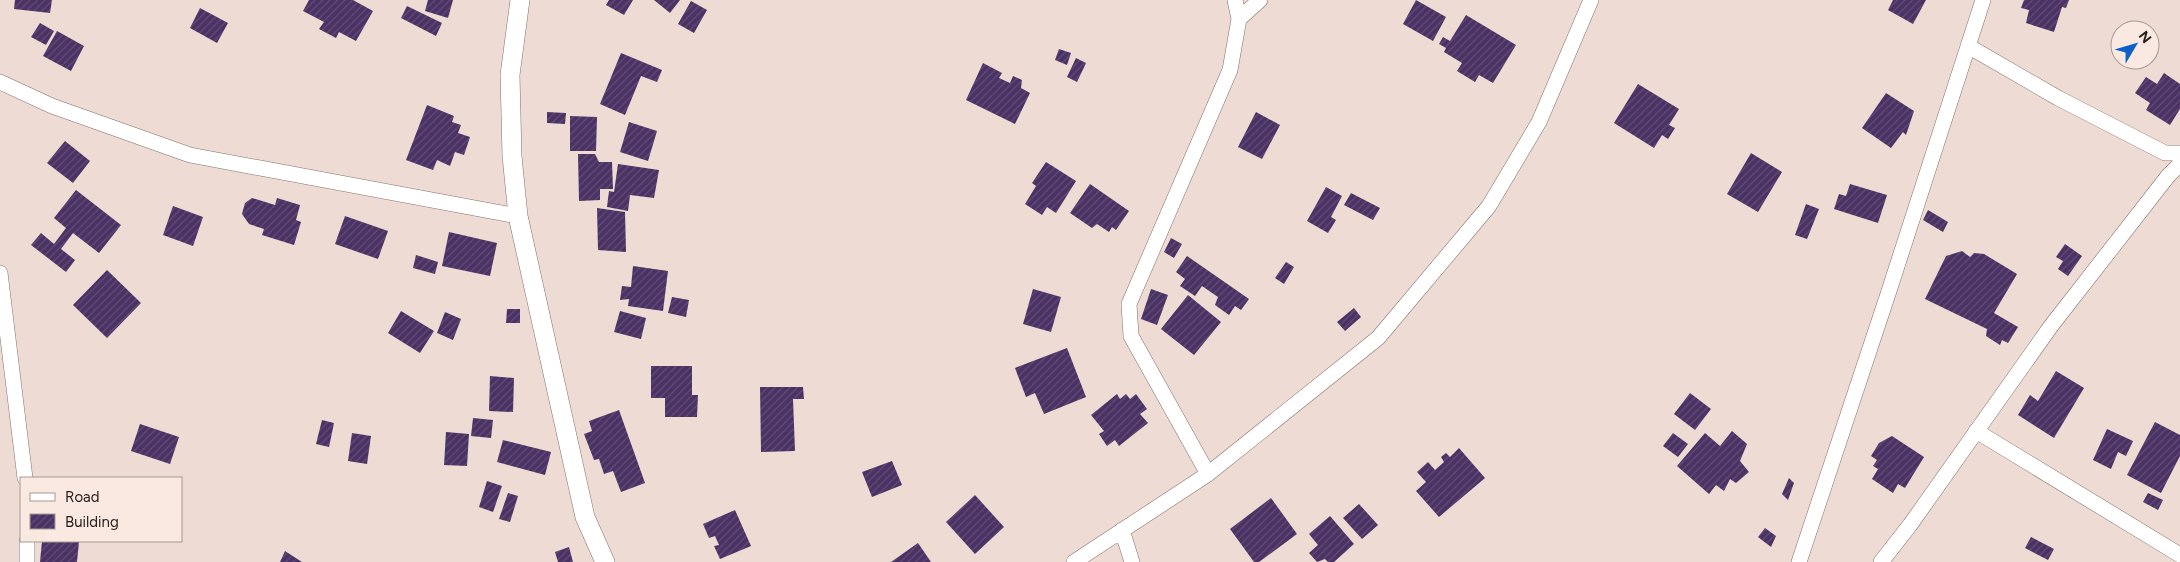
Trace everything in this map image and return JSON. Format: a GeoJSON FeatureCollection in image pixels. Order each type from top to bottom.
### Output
{"type":"FeatureCollection","features":[{"type":"Feature","properties":{"kind":"street"},"geometry":{"type":"LineString","coordinates":[[520,0],[510,75],[512,156],[518,216],[584,517],[605,562]]}},
{"type":"Feature","properties":{"kind":"street"},"geometry":{"type":"LineString","coordinates":[[1208,474],[1131,336],[1129,304],[1230,70],[1239,19],[1235,0]]}},
{"type":"Feature","properties":{"kind":"street"},"geometry":{"type":"LineString","coordinates":[[1239,19],[1260,0]]}},
{"type":"Feature","properties":{"kind":"street"},"geometry":{"type":"LineString","coordinates":[[1074,562],[1208,474],[1378,338],[1489,206],[1539,122],[1591,0]]}},
{"type":"Feature","properties":{"kind":"street"},"geometry":{"type":"LineString","coordinates":[[1799,562],[1983,0]]}},
{"type":"Feature","properties":{"kind":"street"},"geometry":{"type":"LineString","coordinates":[[1968,46],[2058,98],[2166,153],[2180,153]]}},
{"type":"Feature","properties":{"kind":"street"},"geometry":{"type":"LineString","coordinates":[[0,82],[52,106],[190,155],[518,216]]}},
{"type":"Feature","properties":{"kind":"street"},"geometry":{"type":"LineString","coordinates":[[1881,562],[2051,326],[2168,176],[2180,164]]}},
{"type":"Feature","properties":{"kind":"street"},"geometry":{"type":"LineString","coordinates":[[0,274],[25,477]]}},
{"type":"Feature","properties":{"kind":"street"},"geometry":{"type":"LineString","coordinates":[[1976,431],[2180,555]]}},
{"type":"Feature","properties":{"kind":"street"},"geometry":{"type":"LineString","coordinates":[[1122,530],[1132,562]]}},
{"type":"Feature","properties":{"kind":"street"},"geometry":{"type":"LineString","coordinates":[[27,542],[28,562]]}},
{"type":"Feature","properties":{"kind":"building"},"geometry":{"type":"Polygon","coordinates":[[[15,0],[52,0],[50,13],[14,9],[15,0]]]}},
{"type":"Feature","properties":{"kind":"building"},"geometry":{"type":"Polygon","coordinates":[[[309,0],[353,0],[373,11],[356,41],[339,32],[336,38],[319,29],[324,22],[303,11],[309,0]]]}},
{"type":"Feature","properties":{"kind":"building"},"geometry":{"type":"Polygon","coordinates":[[[428,0],[453,0],[448,18],[425,11],[428,0]]]}},
{"type":"Feature","properties":{"kind":"building"},"geometry":{"type":"Polygon","coordinates":[[[609,0],[633,0],[624,15],[606,5],[609,0]]]}},
{"type":"Feature","properties":{"kind":"building"},"geometry":{"type":"Polygon","coordinates":[[[654,0],[680,0],[670,13],[654,0]]]}},
{"type":"Feature","properties":{"kind":"building"},"geometry":{"type":"Polygon","coordinates":[[[1416,0],[1446,17],[1433,41],[1403,24],[1416,0]]]}},
{"type":"Feature","properties":{"kind":"building"},"geometry":{"type":"Polygon","coordinates":[[[1893,0],[1926,0],[1913,24],[1888,10],[1893,0]]]}},
{"type":"Feature","properties":{"kind":"building"},"geometry":{"type":"Polygon","coordinates":[[[2024,0],[2069,0],[2066,8],[2062,7],[2054,32],[2026,23],[2029,10],[2021,8],[2024,0]]]}},
{"type":"Feature","properties":{"kind":"building"},"geometry":{"type":"Polygon","coordinates":[[[691,1],[707,10],[694,33],[678,24],[691,1]]]}},
{"type":"Feature","properties":{"kind":"building"},"geometry":{"type":"Polygon","coordinates":[[[407,6],[442,23],[436,36],[401,18],[407,6]]]}},
{"type":"Feature","properties":{"kind":"building"},"geometry":{"type":"Polygon","coordinates":[[[200,8],[228,23],[217,43],[190,28],[200,8]]]}},
{"type":"Feature","properties":{"kind":"building"},"geometry":{"type":"Polygon","coordinates":[[[1466,15],[1516,45],[1493,83],[1479,75],[1475,82],[1457,71],[1462,63],[1444,52],[1446,48],[1439,44],[1443,37],[1450,41],[1466,15]]]}},
{"type":"Feature","properties":{"kind":"building"},"geometry":{"type":"Polygon","coordinates":[[[40,23],[54,31],[46,45],[31,37],[40,23]]]}},
{"type":"Feature","properties":{"kind":"building"},"geometry":{"type":"Polygon","coordinates":[[[57,31],[84,46],[71,71],[43,56],[57,31]]]}},
{"type":"Feature","properties":{"kind":"building"},"geometry":{"type":"Polygon","coordinates":[[[1059,49],[1071,53],[1067,65],[1055,60],[1059,49]]]}},
{"type":"Feature","properties":{"kind":"building"},"geometry":{"type":"Polygon","coordinates":[[[621,53],[662,70],[657,82],[641,76],[625,115],[600,104],[621,53]]]}},
{"type":"Feature","properties":{"kind":"building"},"geometry":{"type":"Polygon","coordinates":[[[1076,58],[1086,63],[1077,82],[1067,77],[1076,58]]]}},
{"type":"Feature","properties":{"kind":"building"},"geometry":{"type":"Polygon","coordinates":[[[983,63],[1002,73],[999,78],[1010,83],[1013,76],[1022,80],[1021,88],[1030,93],[1015,124],[966,100],[983,63]]]}},
{"type":"Feature","properties":{"kind":"building"},"geometry":{"type":"Polygon","coordinates":[[[2164,73],[2180,84],[2180,109],[2170,125],[2146,110],[2150,103],[2135,93],[2146,77],[2157,84],[2164,73]]]}},
{"type":"Feature","properties":{"kind":"building"},"geometry":{"type":"Polygon","coordinates":[[[1638,84],[1679,109],[1669,125],[1675,128],[1668,139],[1662,135],[1654,148],[1614,123],[1638,84]]]}},
{"type":"Feature","properties":{"kind":"building"},"geometry":{"type":"Polygon","coordinates":[[[1886,93],[1914,111],[1906,135],[1903,132],[1891,148],[1862,128],[1886,93]]]}},
{"type":"Feature","properties":{"kind":"building"},"geometry":{"type":"Polygon","coordinates":[[[427,105],[454,116],[452,122],[461,125],[458,133],[470,137],[464,155],[455,152],[450,166],[437,160],[433,170],[406,160],[427,105]]]}},
{"type":"Feature","properties":{"kind":"building"},"geometry":{"type":"Polygon","coordinates":[[[547,112],[566,113],[565,124],[547,123],[547,112]]]}},
{"type":"Feature","properties":{"kind":"building"},"geometry":{"type":"Polygon","coordinates":[[[1256,112],[1280,125],[1262,159],[1238,147],[1256,112]]]}},
{"type":"Feature","properties":{"kind":"building"},"geometry":{"type":"Polygon","coordinates":[[[570,116],[597,117],[596,151],[570,151],[570,116]]]}},
{"type":"Feature","properties":{"kind":"building"},"geometry":{"type":"Polygon","coordinates":[[[629,122],[657,131],[648,161],[620,152],[629,122]]]}},
{"type":"Feature","properties":{"kind":"building"},"geometry":{"type":"Polygon","coordinates":[[[65,141],[90,161],[73,183],[47,163],[65,141]]]}},
{"type":"Feature","properties":{"kind":"building"},"geometry":{"type":"Polygon","coordinates":[[[1751,153],[1782,172],[1758,212],[1727,194],[1751,153]]]}},
{"type":"Feature","properties":{"kind":"building"},"geometry":{"type":"Polygon","coordinates":[[[578,154],[595,154],[599,162],[612,162],[613,189],[600,189],[600,200],[579,201],[578,154]]]}},
{"type":"Feature","properties":{"kind":"building"},"geometry":{"type":"Polygon","coordinates":[[[1046,162],[1076,181],[1056,213],[1047,207],[1042,215],[1025,204],[1036,186],[1032,183],[1046,162]]]}},
{"type":"Feature","properties":{"kind":"building"},"geometry":{"type":"Polygon","coordinates":[[[618,164],[659,170],[654,198],[630,195],[628,211],[607,207],[609,191],[614,192],[618,164]]]}},
{"type":"Feature","properties":{"kind":"building"},"geometry":{"type":"Polygon","coordinates":[[[1090,184],[1129,211],[1116,230],[1112,227],[1109,232],[1097,224],[1092,228],[1070,213],[1090,184]]]}},
{"type":"Feature","properties":{"kind":"building"},"geometry":{"type":"Polygon","coordinates":[[[1850,184],[1887,195],[1878,223],[1834,209],[1839,194],[1846,196],[1850,184]]]}},
{"type":"Feature","properties":{"kind":"building"},"geometry":{"type":"Polygon","coordinates":[[[1326,187],[1342,196],[1331,217],[1336,220],[1328,233],[1307,221],[1326,187]]]}},
{"type":"Feature","properties":{"kind":"building"},"geometry":{"type":"Polygon","coordinates":[[[76,190],[121,225],[99,253],[73,233],[61,249],[75,260],[66,272],[31,245],[41,233],[54,244],[66,228],[54,218],[76,190]]]}},
{"type":"Feature","properties":{"kind":"building"},"geometry":{"type":"Polygon","coordinates":[[[1351,193],[1380,208],[1373,220],[1344,205],[1351,193]]]}},
{"type":"Feature","properties":{"kind":"building"},"geometry":{"type":"Polygon","coordinates":[[[252,198],[275,205],[277,198],[300,205],[296,220],[301,222],[294,245],[262,235],[264,229],[249,224],[242,214],[245,203],[252,198]]]}},
{"type":"Feature","properties":{"kind":"building"},"geometry":{"type":"Polygon","coordinates":[[[1806,204],[1819,209],[1807,239],[1795,235],[1806,204]]]}},
{"type":"Feature","properties":{"kind":"building"},"geometry":{"type":"Polygon","coordinates":[[[173,206],[203,217],[193,246],[163,235],[173,206]]]}},
{"type":"Feature","properties":{"kind":"building"},"geometry":{"type":"Polygon","coordinates":[[[597,208],[625,212],[626,252],[598,250],[597,208]]]}},
{"type":"Feature","properties":{"kind":"building"},"geometry":{"type":"Polygon","coordinates":[[[1928,210],[1948,222],[1943,232],[1923,220],[1928,210]]]}},
{"type":"Feature","properties":{"kind":"building"},"geometry":{"type":"Polygon","coordinates":[[[345,216],[388,231],[378,259],[335,244],[345,216]]]}},
{"type":"Feature","properties":{"kind":"building"},"geometry":{"type":"Polygon","coordinates":[[[449,232],[497,243],[490,276],[442,266],[449,232]]]}},
{"type":"Feature","properties":{"kind":"building"},"geometry":{"type":"Polygon","coordinates":[[[1171,238],[1182,244],[1174,258],[1164,252],[1171,238]]]}},
{"type":"Feature","properties":{"kind":"building"},"geometry":{"type":"Polygon","coordinates":[[[2065,244],[2082,256],[2068,276],[2058,269],[2063,261],[2056,257],[2065,244]]]}},
{"type":"Feature","properties":{"kind":"building"},"geometry":{"type":"Polygon","coordinates":[[[1962,251],[1970,257],[1974,253],[1984,254],[2017,274],[1994,313],[2018,327],[2008,343],[2002,340],[2000,345],[1986,336],[1987,329],[1925,299],[1946,256],[1962,251]]]}},
{"type":"Feature","properties":{"kind":"building"},"geometry":{"type":"Polygon","coordinates":[[[416,255],[438,262],[435,274],[413,268],[416,255]]]}},
{"type":"Feature","properties":{"kind":"building"},"geometry":{"type":"Polygon","coordinates":[[[1187,256],[1249,299],[1241,310],[1235,306],[1229,315],[1215,305],[1218,297],[1202,286],[1195,296],[1180,286],[1185,279],[1176,272],[1187,256]]]}},
{"type":"Feature","properties":{"kind":"building"},"geometry":{"type":"Polygon","coordinates":[[[1286,262],[1294,267],[1284,284],[1275,278],[1286,262]]]}},
{"type":"Feature","properties":{"kind":"building"},"geometry":{"type":"Polygon","coordinates":[[[633,266],[668,271],[663,311],[628,306],[629,299],[620,300],[622,286],[631,287],[633,266]]]}},
{"type":"Feature","properties":{"kind":"building"},"geometry":{"type":"Polygon","coordinates":[[[107,270],[141,303],[107,338],[73,305],[107,270]]]}},
{"type":"Feature","properties":{"kind":"building"},"geometry":{"type":"Polygon","coordinates":[[[1033,289],[1061,297],[1051,332],[1023,324],[1033,289]]]}},
{"type":"Feature","properties":{"kind":"building"},"geometry":{"type":"Polygon","coordinates":[[[1151,289],[1168,295],[1157,325],[1141,319],[1151,289]]]}},
{"type":"Feature","properties":{"kind":"building"},"geometry":{"type":"Polygon","coordinates":[[[1188,295],[1221,322],[1194,355],[1161,329],[1188,295]]]}},
{"type":"Feature","properties":{"kind":"building"},"geometry":{"type":"Polygon","coordinates":[[[672,297],[689,300],[686,317],[668,313],[672,297]]]}},
{"type":"Feature","properties":{"kind":"building"},"geometry":{"type":"Polygon","coordinates":[[[1354,308],[1361,317],[1345,331],[1337,322],[1354,308]]]}},
{"type":"Feature","properties":{"kind":"building"},"geometry":{"type":"Polygon","coordinates":[[[507,309],[520,309],[520,323],[506,323],[507,309]]]}},
{"type":"Feature","properties":{"kind":"building"},"geometry":{"type":"Polygon","coordinates":[[[401,311],[434,331],[420,353],[388,333],[401,311]]]}},
{"type":"Feature","properties":{"kind":"building"},"geometry":{"type":"Polygon","coordinates":[[[620,311],[646,318],[641,339],[614,332],[620,311]]]}},
{"type":"Feature","properties":{"kind":"building"},"geometry":{"type":"Polygon","coordinates":[[[445,312],[461,319],[453,340],[437,333],[445,312]]]}},
{"type":"Feature","properties":{"kind":"building"},"geometry":{"type":"Polygon","coordinates":[[[1067,348],[1086,397],[1044,414],[1035,393],[1026,397],[1015,368],[1067,348]]]}},
{"type":"Feature","properties":{"kind":"building"},"geometry":{"type":"Polygon","coordinates":[[[651,366],[692,366],[692,395],[698,395],[697,417],[665,417],[665,398],[651,398],[651,366]]]}},
{"type":"Feature","properties":{"kind":"building"},"geometry":{"type":"Polygon","coordinates":[[[2056,371],[2084,388],[2054,438],[2018,415],[2030,395],[2038,401],[2056,371]]]}},
{"type":"Feature","properties":{"kind":"building"},"geometry":{"type":"Polygon","coordinates":[[[490,376],[514,378],[513,412],[489,411],[490,376]]]}},
{"type":"Feature","properties":{"kind":"building"},"geometry":{"type":"Polygon","coordinates":[[[760,387],[803,387],[804,399],[793,399],[795,451],[761,452],[760,387]]]}},
{"type":"Feature","properties":{"kind":"building"},"geometry":{"type":"Polygon","coordinates":[[[1690,393],[1711,409],[1695,430],[1674,414],[1690,393]]]}},
{"type":"Feature","properties":{"kind":"building"},"geometry":{"type":"Polygon","coordinates":[[[1117,394],[1120,399],[1126,394],[1130,399],[1136,394],[1147,409],[1140,414],[1148,423],[1119,446],[1115,440],[1107,446],[1099,434],[1104,431],[1091,415],[1117,394]]]}},
{"type":"Feature","properties":{"kind":"building"},"geometry":{"type":"Polygon","coordinates":[[[619,410],[645,483],[621,492],[613,471],[604,474],[599,459],[594,460],[584,434],[592,431],[589,421],[619,410]]]}},
{"type":"Feature","properties":{"kind":"building"},"geometry":{"type":"Polygon","coordinates":[[[473,418],[493,420],[491,438],[471,436],[473,418]]]}},
{"type":"Feature","properties":{"kind":"building"},"geometry":{"type":"Polygon","coordinates":[[[322,420],[334,423],[329,447],[316,444],[322,420]]]}},
{"type":"Feature","properties":{"kind":"building"},"geometry":{"type":"Polygon","coordinates":[[[2155,422],[2180,435],[2180,456],[2161,493],[2127,475],[2155,422]]]}},
{"type":"Feature","properties":{"kind":"building"},"geometry":{"type":"Polygon","coordinates":[[[140,424],[179,437],[170,464],[131,451],[140,424]]]}},
{"type":"Feature","properties":{"kind":"building"},"geometry":{"type":"Polygon","coordinates":[[[2107,429],[2133,441],[2126,456],[2118,452],[2111,469],[2093,460],[2107,429]]]}},
{"type":"Feature","properties":{"kind":"building"},"geometry":{"type":"Polygon","coordinates":[[[1732,431],[1747,444],[1740,461],[1749,472],[1736,483],[1730,479],[1724,491],[1716,485],[1709,494],[1677,466],[1705,433],[1720,446],[1732,431]]]}},
{"type":"Feature","properties":{"kind":"building"},"geometry":{"type":"Polygon","coordinates":[[[446,432],[469,434],[467,466],[444,465],[446,432]]]}},
{"type":"Feature","properties":{"kind":"building"},"geometry":{"type":"Polygon","coordinates":[[[352,433],[371,436],[367,464],[348,461],[352,433]]]}},
{"type":"Feature","properties":{"kind":"building"},"geometry":{"type":"Polygon","coordinates":[[[1673,433],[1688,444],[1678,457],[1663,446],[1673,433]]]}},
{"type":"Feature","properties":{"kind":"building"},"geometry":{"type":"Polygon","coordinates":[[[1892,436],[1924,457],[1905,488],[1898,484],[1893,493],[1872,479],[1878,469],[1873,466],[1877,460],[1871,456],[1879,443],[1892,436]]]}},
{"type":"Feature","properties":{"kind":"building"},"geometry":{"type":"Polygon","coordinates":[[[503,440],[551,452],[545,475],[497,462],[503,440]]]}},
{"type":"Feature","properties":{"kind":"building"},"geometry":{"type":"Polygon","coordinates":[[[1459,448],[1485,478],[1439,517],[1416,491],[1426,482],[1417,472],[1428,462],[1435,470],[1444,462],[1441,457],[1446,453],[1450,457],[1459,448]]]}},
{"type":"Feature","properties":{"kind":"building"},"geometry":{"type":"Polygon","coordinates":[[[892,461],[902,485],[872,497],[862,472],[892,461]]]}},
{"type":"Feature","properties":{"kind":"building"},"geometry":{"type":"Polygon","coordinates":[[[1789,478],[1794,483],[1788,500],[1782,494],[1789,478]]]}},
{"type":"Feature","properties":{"kind":"building"},"geometry":{"type":"Polygon","coordinates":[[[487,481],[502,486],[493,512],[479,507],[487,481]]]}},
{"type":"Feature","properties":{"kind":"building"},"geometry":{"type":"Polygon","coordinates":[[[508,493],[518,496],[510,522],[499,519],[508,493]]]}},
{"type":"Feature","properties":{"kind":"building"},"geometry":{"type":"Polygon","coordinates":[[[2148,493],[2163,500],[2158,510],[2143,502],[2148,493]]]}},
{"type":"Feature","properties":{"kind":"building"},"geometry":{"type":"Polygon","coordinates":[[[975,495],[1004,527],[975,554],[946,522],[975,495]]]}},
{"type":"Feature","properties":{"kind":"building"},"geometry":{"type":"Polygon","coordinates":[[[1271,498],[1297,534],[1259,562],[1254,562],[1230,529],[1271,498]]]}},
{"type":"Feature","properties":{"kind":"building"},"geometry":{"type":"Polygon","coordinates":[[[1359,504],[1378,525],[1362,539],[1343,518],[1359,504]]]}},
{"type":"Feature","properties":{"kind":"building"},"geometry":{"type":"Polygon","coordinates":[[[735,510],[751,546],[720,559],[714,546],[719,545],[715,536],[709,538],[703,524],[735,510]]]}},
{"type":"Feature","properties":{"kind":"building"},"geometry":{"type":"Polygon","coordinates":[[[1330,516],[1354,544],[1334,562],[1328,562],[1325,559],[1317,562],[1309,553],[1318,545],[1309,534],[1330,516]]]}},
{"type":"Feature","properties":{"kind":"building"},"geometry":{"type":"Polygon","coordinates":[[[1765,528],[1776,536],[1771,547],[1758,537],[1765,528]]]}},
{"type":"Feature","properties":{"kind":"building"},"geometry":{"type":"Polygon","coordinates":[[[2031,537],[2054,549],[2048,560],[2025,548],[2031,537]]]}},
{"type":"Feature","properties":{"kind":"building"},"geometry":{"type":"Polygon","coordinates":[[[42,542],[79,542],[77,562],[40,562],[42,542]]]}},
{"type":"Feature","properties":{"kind":"building"},"geometry":{"type":"Polygon","coordinates":[[[918,543],[931,562],[891,562],[918,543]]]}},
{"type":"Feature","properties":{"kind":"building"},"geometry":{"type":"Polygon","coordinates":[[[569,547],[573,562],[558,562],[555,552],[569,547]]]}},
{"type":"Feature","properties":{"kind":"building"},"geometry":{"type":"Polygon","coordinates":[[[285,551],[302,562],[280,562],[285,551]]]}}]}
